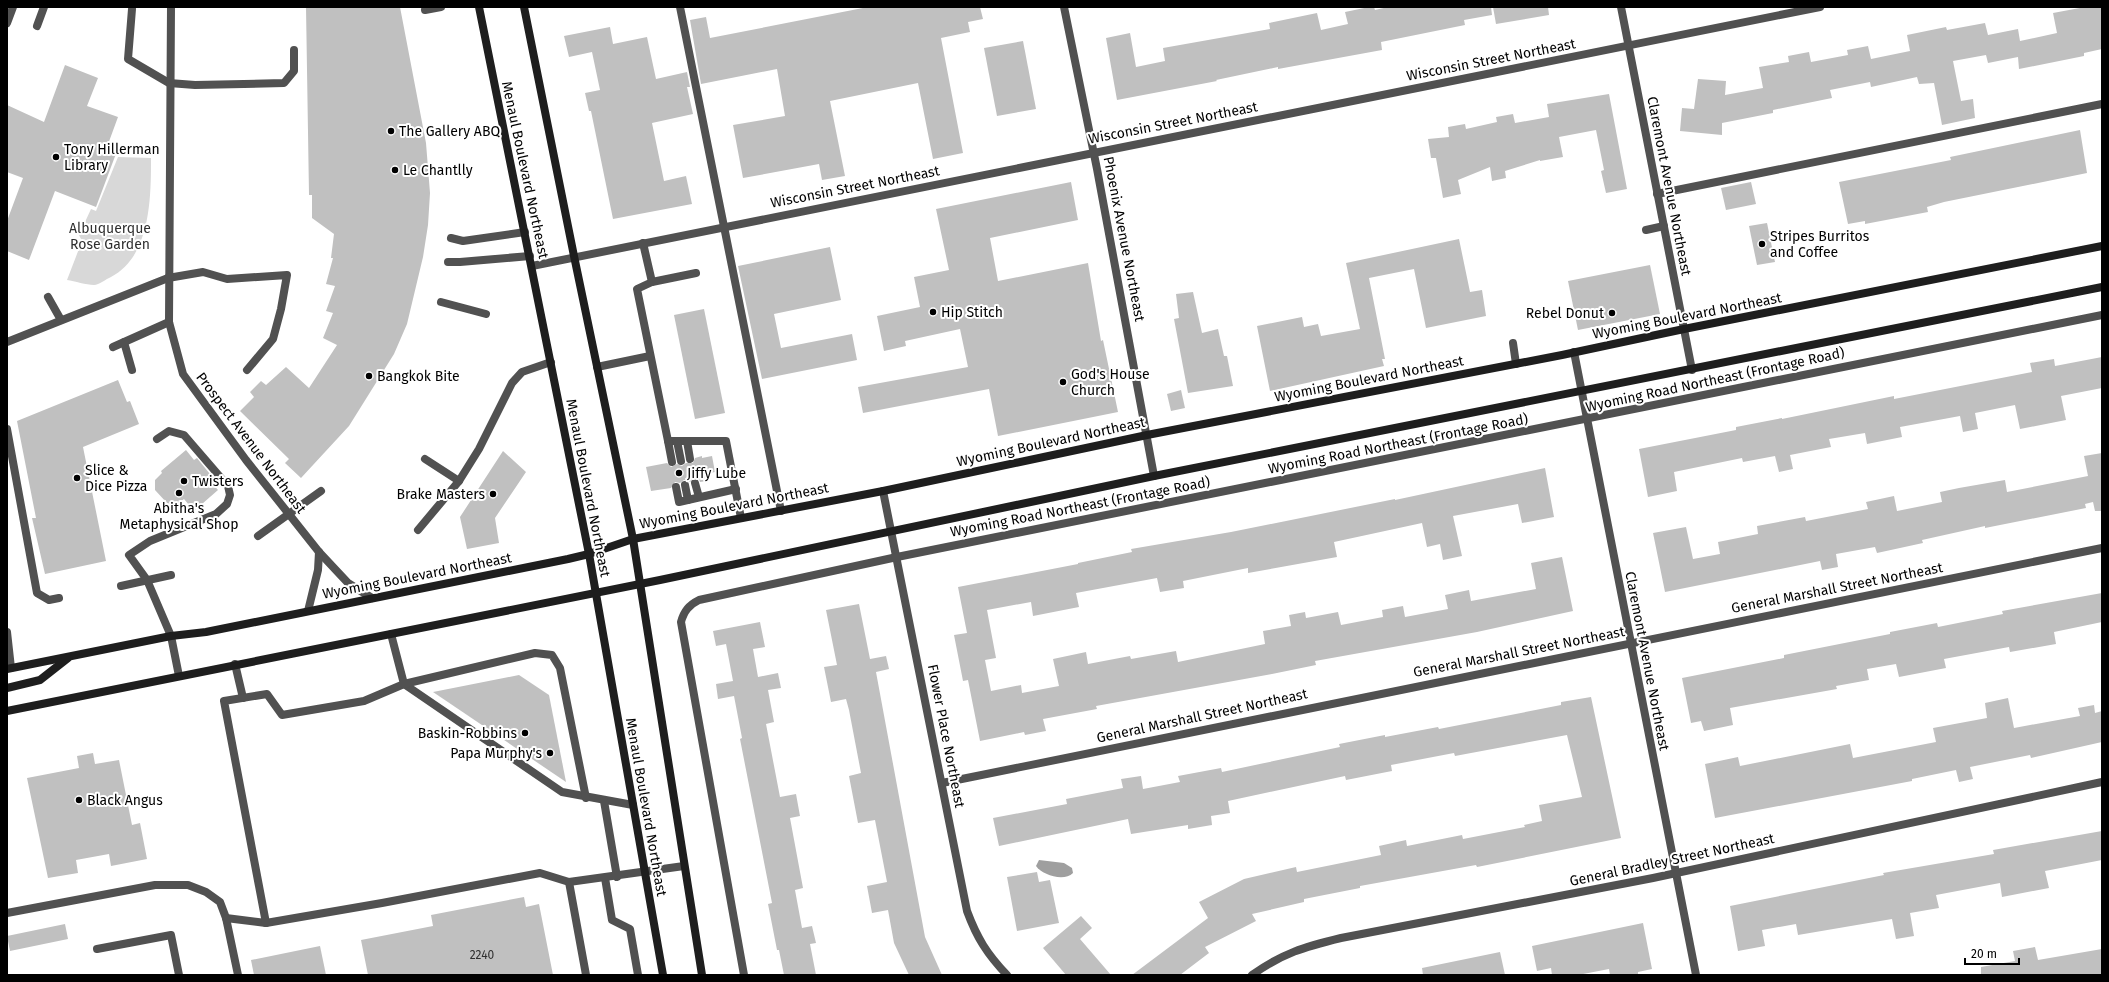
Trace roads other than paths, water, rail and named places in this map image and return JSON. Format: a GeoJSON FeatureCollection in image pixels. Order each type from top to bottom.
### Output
{"type":"FeatureCollection","features":[{"type":"Feature","properties":{"kind":"main road","name":"Menaul Boulevard Northeast"},"geometry":{"type":"LineString","coordinates":[[479,7],[589,554],[663,975]]}},
{"type":"Feature","properties":{"kind":"main road","name":"Menaul Boulevard Northeast"},"geometry":{"type":"LineString","coordinates":[[524,7],[633,539],[702,975]]}},
{"type":"Feature","properties":{"kind":"main road","name":"Wyoming Boulevard Northeast"},"geometry":{"type":"LineString","coordinates":[[9,669],[171,636],[206,632],[589,554],[633,539],[883,491],[1147,435],[1516,364],[2102,246]]}},
{"type":"Feature","properties":{"kind":"main road"},"geometry":{"type":"LineString","coordinates":[[7,711],[892,533],[1154,476],[1692,370],[2102,286]]}},
{"type":"Feature","properties":{"kind":"main road"},"geometry":{"type":"LineString","coordinates":[[7,688],[40,680],[70,656]]}},
{"type":"Feature","properties":{"kind":"street"},"geometry":{"type":"LineString","coordinates":[[7,23],[13,7]]}},
{"type":"Feature","properties":{"kind":"street"},"geometry":{"type":"LineString","coordinates":[[37,26],[44,7]]}},
{"type":"Feature","properties":{"kind":"street","name":"Prospect Avenue Northeast"},"geometry":{"type":"LineString","coordinates":[[171,7],[169,83],[168,322],[183,374],[288,514],[320,552],[348,583],[372,598]]}},
{"type":"Feature","properties":{"kind":"street"},"geometry":{"type":"LineString","coordinates":[[425,10],[441,7]]}},
{"type":"Feature","properties":{"kind":"street"},"geometry":{"type":"LineString","coordinates":[[680,7],[781,511]]}},
{"type":"Feature","properties":{"kind":"street","name":"Phoenix Avenue Northeast"},"geometry":{"type":"LineString","coordinates":[[1064,7],[1094,152],[1154,476]]}},
{"type":"Feature","properties":{"kind":"street","name":"Claremont Avenue Northeast"},"geometry":{"type":"LineString","coordinates":[[1621,7],[1692,370]]}},
{"type":"Feature","properties":{"kind":"street","name":"Wisconsin Street Northeast"},"geometry":{"type":"LineString","coordinates":[[532,266],[643,242],[1820,7]]}},
{"type":"Feature","properties":{"kind":"street"},"geometry":{"type":"LineString","coordinates":[[132,9],[128,59],[169,83],[284,83],[294,71],[294,50]]}},
{"type":"Feature","properties":{"kind":"street"},"geometry":{"type":"LineString","coordinates":[[1657,194],[2102,104]]}},
{"type":"Feature","properties":{"kind":"street"},"geometry":{"type":"LineString","coordinates":[[1646,230],[1664,226]]}},
{"type":"Feature","properties":{"kind":"street"},"geometry":{"type":"LineString","coordinates":[[452,238],[463,241],[525,232]]}},
{"type":"Feature","properties":{"kind":"street"},"geometry":{"type":"LineString","coordinates":[[643,242],[652,282]]}},
{"type":"Feature","properties":{"kind":"street"},"geometry":{"type":"LineString","coordinates":[[448,262],[530,256]]}},
{"type":"Feature","properties":{"kind":"street"},"geometry":{"type":"LineString","coordinates":[[7,342],[168,278],[203,272],[227,279],[287,275],[281,309],[273,339],[247,370]]}},
{"type":"Feature","properties":{"kind":"street"},"geometry":{"type":"LineString","coordinates":[[672,462],[637,290],[652,282],[696,273]]}},
{"type":"Feature","properties":{"kind":"street"},"geometry":{"type":"LineString","coordinates":[[48,297],[61,320]]}},
{"type":"Feature","properties":{"kind":"street"},"geometry":{"type":"LineString","coordinates":[[441,302],[486,314]]}},
{"type":"Feature","properties":{"kind":"street","name":"Wyoming Road Northeast (Frontage Road)"},"geometry":{"type":"LineString","coordinates":[[744,975],[682,622],[684,614],[690,605],[699,600],[896,557],[1586,420],[1687,398],[2102,315]]}},
{"type":"Feature","properties":{"kind":"street"},"geometry":{"type":"LineString","coordinates":[[112,347],[168,322]]}},
{"type":"Feature","properties":{"kind":"street"},"geometry":{"type":"LineString","coordinates":[[124,342],[132,370]]}},
{"type":"Feature","properties":{"kind":"street"},"geometry":{"type":"LineString","coordinates":[[1513,344],[1516,364]]}},
{"type":"Feature","properties":{"kind":"street","name":"Claremont Avenue Northeast"},"geometry":{"type":"LineString","coordinates":[[1574,352],[1586,420],[1696,975]]}},
{"type":"Feature","properties":{"kind":"street"},"geometry":{"type":"LineString","coordinates":[[597,367],[650,356]]}},
{"type":"Feature","properties":{"kind":"street"},"geometry":{"type":"LineString","coordinates":[[418,530],[459,481],[479,449],[512,383],[522,372],[551,362]]}},
{"type":"Feature","properties":{"kind":"street"},"geometry":{"type":"LineString","coordinates":[[7,429],[37,593],[49,600],[59,598]]}},
{"type":"Feature","properties":{"kind":"street"},"geometry":{"type":"LineString","coordinates":[[158,439],[169,431],[184,435],[228,486],[230,495],[227,504],[216,514],[150,542],[129,555],[147,580],[171,636],[179,676]]}},
{"type":"Feature","properties":{"kind":"street"},"geometry":{"type":"LineString","coordinates":[[687,440],[690,459]]}},
{"type":"Feature","properties":{"kind":"street"},"geometry":{"type":"LineString","coordinates":[[668,441],[726,440],[741,518]]}},
{"type":"Feature","properties":{"kind":"street"},"geometry":{"type":"LineString","coordinates":[[677,441],[681,460]]}},
{"type":"Feature","properties":{"kind":"street"},"geometry":{"type":"LineString","coordinates":[[425,459],[459,481]]}},
{"type":"Feature","properties":{"kind":"street"},"geometry":{"type":"LineString","coordinates":[[695,483],[698,498]]}},
{"type":"Feature","properties":{"kind":"street"},"geometry":{"type":"LineString","coordinates":[[685,485],[688,500]]}},
{"type":"Feature","properties":{"kind":"street"},"geometry":{"type":"LineString","coordinates":[[676,487],[679,502],[736,489]]}},
{"type":"Feature","properties":{"kind":"street"},"geometry":{"type":"LineString","coordinates":[[258,536],[322,491]]}},
{"type":"Feature","properties":{"kind":"street","name":"Flower Place Northeast"},"geometry":{"type":"LineString","coordinates":[[883,491],[967,911],[977,936],[991,958],[1007,975]]}},
{"type":"Feature","properties":{"kind":"street","name":"General Marshall Street Northeast"},"geometry":{"type":"LineString","coordinates":[[942,783],[2102,548]]}},
{"type":"Feature","properties":{"kind":"street"},"geometry":{"type":"LineString","coordinates":[[308,611],[318,570],[320,552]]}},
{"type":"Feature","properties":{"kind":"street"},"geometry":{"type":"LineString","coordinates":[[121,586],[171,575]]}},
{"type":"Feature","properties":{"kind":"street"},"geometry":{"type":"LineString","coordinates":[[7,632],[9,669]]}},
{"type":"Feature","properties":{"kind":"street"},"geometry":{"type":"LineString","coordinates":[[391,634],[404,684],[562,792],[586,798],[633,805]]}},
{"type":"Feature","properties":{"kind":"street"},"geometry":{"type":"LineString","coordinates":[[266,923],[224,701],[267,694],[282,715],[364,700],[404,684],[535,653],[552,655],[560,668],[586,798]]}},
{"type":"Feature","properties":{"kind":"street"},"geometry":{"type":"LineString","coordinates":[[235,664],[243,698]]}},
{"type":"Feature","properties":{"kind":"street","name":"General Bradley Street Northeast"},"geometry":{"type":"LineString","coordinates":[[1252,975],[1269,963],[1302,947],[1675,873],[2102,782]]}},
{"type":"Feature","properties":{"kind":"street"},"geometry":{"type":"LineString","coordinates":[[604,801],[617,877]]}},
{"type":"Feature","properties":{"kind":"street"},"geometry":{"type":"LineString","coordinates":[[226,918],[266,923],[382,903],[540,872],[569,882],[617,877],[645,871],[684,866]]}},
{"type":"Feature","properties":{"kind":"street"},"geometry":{"type":"LineString","coordinates":[[605,878],[612,920],[630,929],[638,975]]}},
{"type":"Feature","properties":{"kind":"street"},"geometry":{"type":"LineString","coordinates":[[569,882],[586,975]]}},
{"type":"Feature","properties":{"kind":"street"},"geometry":{"type":"LineString","coordinates":[[7,913],[155,885],[188,885],[206,892],[220,902],[226,918],[238,975]]}},
{"type":"Feature","properties":{"kind":"street"},"geometry":{"type":"LineString","coordinates":[[97,949],[172,935],[179,975]]}},
{"type":"Feature","properties":{"kind":"place","name":"The Gallery ABQ"},"geometry":{"type":"Point","coordinates":[391,131]}},
{"type":"Feature","properties":{"kind":"place","name":"Tony Hillerman Library"},"geometry":{"type":"Point","coordinates":[56,157]}},
{"type":"Feature","properties":{"kind":"place","name":"Le Chantlly"},"geometry":{"type":"Point","coordinates":[395,170]}},
{"type":"Feature","properties":{"kind":"place","name":"Stripes Burritos and Coffee"},"geometry":{"type":"Point","coordinates":[1762,244]}},
{"type":"Feature","properties":{"kind":"place","name":"Hip Stitch"},"geometry":{"type":"Point","coordinates":[933,312]}},
{"type":"Feature","properties":{"kind":"place","name":"Rebel Donut"},"geometry":{"type":"Point","coordinates":[1612,313]}},
{"type":"Feature","properties":{"kind":"place","name":"Bangkok Bite"},"geometry":{"type":"Point","coordinates":[369,376]}},
{"type":"Feature","properties":{"kind":"place","name":"God's House Church"},"geometry":{"type":"Point","coordinates":[1063,382]}},
{"type":"Feature","properties":{"kind":"place","name":"Jiffy Lube"},"geometry":{"type":"Point","coordinates":[679,473]}},
{"type":"Feature","properties":{"kind":"place","name":"Slice & Dice Pizza"},"geometry":{"type":"Point","coordinates":[77,478]}},
{"type":"Feature","properties":{"kind":"place","name":"Twisters"},"geometry":{"type":"Point","coordinates":[184,481]}},
{"type":"Feature","properties":{"kind":"place","name":"Abitha's Metaphysical Shop"},"geometry":{"type":"Point","coordinates":[179,493]}},
{"type":"Feature","properties":{"kind":"place","name":"Brake Masters"},"geometry":{"type":"Point","coordinates":[493,494]}},
{"type":"Feature","properties":{"kind":"place","name":"Baskin-Robbins"},"geometry":{"type":"Point","coordinates":[525,733]}},
{"type":"Feature","properties":{"kind":"place","name":"Papa Murphy's"},"geometry":{"type":"Point","coordinates":[550,753]}},
{"type":"Feature","properties":{"kind":"place","name":"Black Angus"},"geometry":{"type":"Point","coordinates":[79,800]}},
{"type":"Feature","properties":{"kind":"park label","name":"Albuquerque Rose Garden"},"geometry":{"type":"Point","coordinates":[110,236]}}]}
